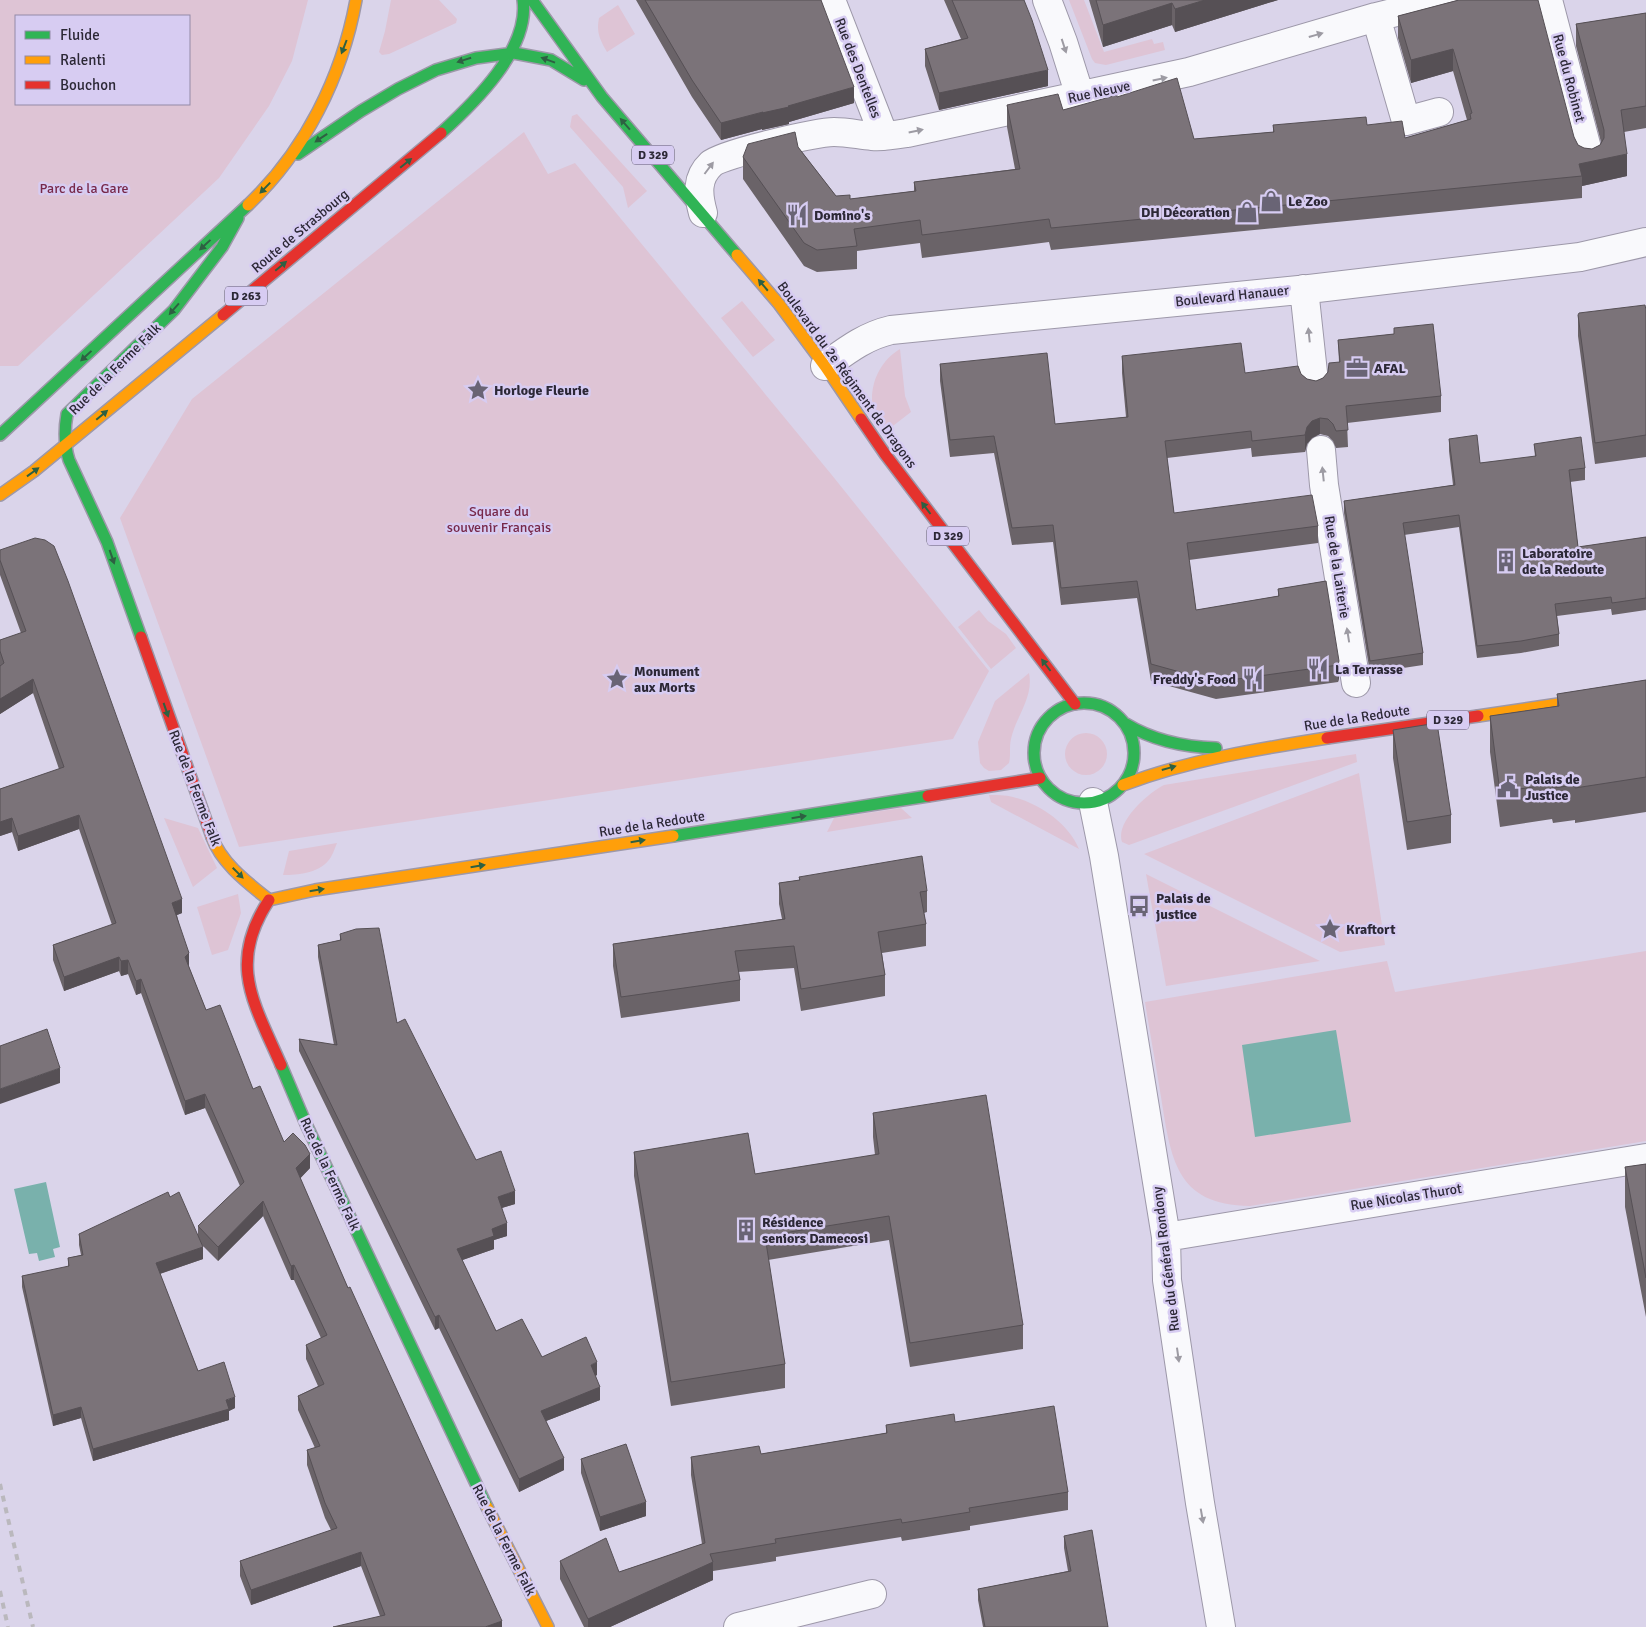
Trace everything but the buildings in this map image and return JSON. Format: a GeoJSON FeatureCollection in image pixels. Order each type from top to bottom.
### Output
{"type":"FeatureCollection","features":[{"type":"Feature","properties":{"kind":"main road"},"geometry":{"type":"LineString","coordinates":[[0,434],[269,185],[314,120],[333,78],[352,27],[356,0]]}},
{"type":"Feature","properties":{"kind":"main road","name":"Route de Strasbourg"},"geometry":{"type":"LineString","coordinates":[[0,495],[34,472],[427,146],[464,112],[504,66],[511,53],[520,29],[524,8],[523,0]]}},
{"type":"Feature","properties":{"kind":"main road","name":"Boulevard du 2e Régiment de Dragons"},"geometry":{"type":"LineString","coordinates":[[532,0],[602,97],[779,304],[825,366],[885,454],[1075,704]]}},
{"type":"Feature","properties":{"kind":"main road"},"geometry":{"type":"LineString","coordinates":[[286,162],[366,110],[421,78],[466,59],[488,54],[535,55],[562,65],[582,78],[602,97]]}},
{"type":"Feature","properties":{"kind":"main road","name":"Rue de la Ferme Falk"},"geometry":{"type":"LineString","coordinates":[[241,212],[222,247],[174,310],[67,414],[64,430],[65,446],[69,460],[107,542],[213,841],[232,867],[269,900],[258,915],[250,934],[246,974],[251,996],[306,1124],[496,1526],[548,1627]]}},
{"type":"Feature","properties":{"kind":"main road","name":"Rue de la Redoute"},"geometry":{"type":"LineString","coordinates":[[1123,785],[1175,766],[1250,750],[1646,691]]}},
{"type":"Feature","properties":{"kind":"main road"},"geometry":{"type":"LineString","coordinates":[[1075,704],[1097,704],[1116,714],[1126,724],[1134,745],[1134,762],[1131,772],[1123,785],[1107,798],[1079,803],[1065,799],[1053,792],[1040,778],[1035,762],[1034,750],[1036,739],[1047,719],[1055,712],[1075,704]]}},
{"type":"Feature","properties":{"kind":"main road","name":"Rue de la Redoute"},"geometry":{"type":"LineString","coordinates":[[1126,724],[1150,738],[1172,744],[1190,747],[1250,750]]}},
{"type":"Feature","properties":{"kind":"main road","name":"Rue de la Redoute"},"geometry":{"type":"LineString","coordinates":[[269,900],[315,890],[911,800],[1040,778]]}},
{"type":"Feature","properties":{"kind":"street","name":"Rue des Dentelles"},"geometry":{"type":"LineString","coordinates":[[831,0],[884,136]]}},
{"type":"Feature","properties":{"kind":"street"},"geometry":{"type":"LineString","coordinates":[[1047,0],[1080,96]]}},
{"type":"Feature","properties":{"kind":"street","name":"Rue Neuve"},"geometry":{"type":"LineString","coordinates":[[703,213],[698,196],[700,184],[710,165],[724,156],[814,134],[833,132],[884,136],[907,133],[1080,96],[1189,72],[1376,17],[1448,0]]}},
{"type":"Feature","properties":{"kind":"street","name":"Rue du Robinet"},"geometry":{"type":"LineString","coordinates":[[1548,0],[1589,156]]}},
{"type":"Feature","properties":{"kind":"street"},"geometry":{"type":"LineString","coordinates":[[1376,17],[1406,121],[1439,112]]}},
{"type":"Feature","properties":{"kind":"street","name":"Boulevard Hanauer"},"geometry":{"type":"LineString","coordinates":[[825,366],[851,347],[876,334],[891,330],[1304,289],[1580,257],[1646,242]]}},
{"type":"Feature","properties":{"kind":"street"},"geometry":{"type":"LineString","coordinates":[[1304,289],[1314,382]]}},
{"type":"Feature","properties":{"kind":"street","name":"Rue de la Laiterie"},"geometry":{"type":"LineString","coordinates":[[1321,450],[1324,485],[1356,683]]}},
{"type":"Feature","properties":{"kind":"street","name":"Rue du Général Rondony"},"geometry":{"type":"LineString","coordinates":[[1093,802],[1104,856],[1166,1237],[1167,1280],[1200,1503],[1221,1627]]}},
{"type":"Feature","properties":{"kind":"street","name":"Rue Nicolas Thurot"},"geometry":{"type":"LineString","coordinates":[[1166,1237],[1646,1158]]}},
{"type":"Feature","properties":{"kind":"street"},"geometry":{"type":"LineString","coordinates":[[738,1627],[872,1594]]}},
{"type":"Feature","properties":{"kind":"green space","name":"Parc de la Gare"},"geometry":{"type":"Polygon","coordinates":[[[0,0],[308,0],[292,61],[269,106],[219,178],[18,366],[0,366],[0,0]]]}},
{"type":"Feature","properties":{"kind":"green space"},"geometry":{"type":"Polygon","coordinates":[[[391,0],[439,0],[457,19],[456,23],[389,54],[382,55],[379,52],[391,0]]]}},
{"type":"Feature","properties":{"kind":"green space"},"geometry":{"type":"Polygon","coordinates":[[[1069,0],[1084,0],[1104,52],[1152,39],[1154,44],[1163,42],[1165,50],[1106,65],[1095,63],[1069,0]]]}},
{"type":"Feature","properties":{"kind":"green space"},"geometry":{"type":"Polygon","coordinates":[[[618,5],[635,34],[607,52],[599,36],[599,18],[618,5]]]}},
{"type":"Feature","properties":{"kind":"green space"},"geometry":{"type":"Polygon","coordinates":[[[577,114],[647,191],[628,208],[623,187],[570,127],[572,116],[577,114]]]}},
{"type":"Feature","properties":{"kind":"green space","name":"Square du souvenir Français"},"geometry":{"type":"Polygon","coordinates":[[[524,132],[548,174],[575,163],[831,474],[989,671],[953,739],[239,847],[120,518],[192,399],[524,132]]]}},
{"type":"Feature","properties":{"kind":"green space"},"geometry":{"type":"Polygon","coordinates":[[[742,301],[775,340],[753,357],[721,318],[742,301]]]}},
{"type":"Feature","properties":{"kind":"green space"},"geometry":{"type":"Polygon","coordinates":[[[900,349],[905,396],[911,412],[885,432],[873,408],[874,384],[876,377],[888,358],[900,349]]]}},
{"type":"Feature","properties":{"kind":"green space"},"geometry":{"type":"Polygon","coordinates":[[[979,610],[988,621],[1006,634],[1016,648],[991,669],[958,627],[979,610]]]}},
{"type":"Feature","properties":{"kind":"green space"},"geometry":{"type":"Polygon","coordinates":[[[1029,673],[1029,690],[1013,731],[1009,763],[1001,770],[989,771],[980,763],[978,742],[995,701],[1029,673]]]}},
{"type":"Feature","properties":{"kind":"green space"},"geometry":{"type":"Polygon","coordinates":[[[1086,733],[1101,739],[1107,754],[1101,769],[1086,775],[1071,769],[1065,754],[1071,739],[1086,733]]]}},
{"type":"Feature","properties":{"kind":"green space"},"geometry":{"type":"Polygon","coordinates":[[[1356,754],[1357,762],[1129,845],[1122,842],[1121,834],[1128,817],[1142,801],[1164,785],[1356,754]]]}},
{"type":"Feature","properties":{"kind":"green space"},"geometry":{"type":"Polygon","coordinates":[[[1359,773],[1385,945],[1340,952],[1144,854],[1359,773]]]}},
{"type":"Feature","properties":{"kind":"green space"},"geometry":{"type":"Polygon","coordinates":[[[989,795],[1013,797],[1033,804],[1043,810],[1068,831],[1079,849],[991,802],[989,795]]]}},
{"type":"Feature","properties":{"kind":"green space"},"geometry":{"type":"Polygon","coordinates":[[[901,808],[912,818],[827,832],[834,818],[901,808]]]}},
{"type":"Feature","properties":{"kind":"green space"},"geometry":{"type":"Polygon","coordinates":[[[164,818],[198,828],[217,868],[193,887],[164,818]]]}},
{"type":"Feature","properties":{"kind":"green space"},"geometry":{"type":"Polygon","coordinates":[[[337,843],[329,859],[319,868],[301,874],[283,875],[289,851],[337,843]]]}},
{"type":"Feature","properties":{"kind":"green space"},"geometry":{"type":"Polygon","coordinates":[[[1146,874],[1320,961],[1166,986],[1146,874]]]}},
{"type":"Feature","properties":{"kind":"green space"},"geometry":{"type":"Polygon","coordinates":[[[238,894],[241,913],[228,950],[212,955],[197,907],[238,894]]]}},
{"type":"Feature","properties":{"kind":"green space"},"geometry":{"type":"Polygon","coordinates":[[[1646,951],[1646,1141],[1250,1206],[1225,1204],[1206,1197],[1192,1187],[1181,1174],[1169,1140],[1145,1002],[1387,961],[1395,992],[1646,951]]]}},
{"type":"Feature","properties":{"kind":"shaded area"},"geometry":{"type":"Polygon","coordinates":[[[1336,1030],[1351,1122],[1255,1137],[1242,1045],[1336,1030]]]}},
{"type":"Feature","properties":{"kind":"shaded area"},"geometry":{"type":"Polygon","coordinates":[[[46,1182],[60,1247],[53,1249],[55,1257],[39,1261],[37,1253],[29,1254],[14,1189],[46,1182]]]}},
{"type":"Feature","properties":{"kind":"railway"},"geometry":{"type":"LineString","coordinates":[[0,1484],[33,1627]]}},
{"type":"Feature","properties":{"kind":"railway"},"geometry":{"type":"LineString","coordinates":[[0,1591],[8,1627]]}},
{"type":"Feature","properties":{"kind":"traffic: fast"},"geometry":{"type":"LineString","coordinates":[[441,133],[483,91],[509,56],[518,37],[523,19],[523,0]]}},
{"type":"Feature","properties":{"kind":"traffic: fast"},"geometry":{"type":"LineString","coordinates":[[532,0],[602,97],[737,255]]}},
{"type":"Feature","properties":{"kind":"traffic: fast"},"geometry":{"type":"LineString","coordinates":[[298,154],[361,111],[398,89],[436,70],[476,58],[514,53],[551,60],[584,80]]}},
{"type":"Feature","properties":{"kind":"traffic: fast"},"geometry":{"type":"LineString","coordinates":[[0,435],[248,205]]}},
{"type":"Feature","properties":{"kind":"traffic: fast"},"geometry":{"type":"LineString","coordinates":[[141,637],[107,542],[69,460],[65,437],[67,414],[174,310],[222,247],[238,218]]}},
{"type":"Feature","properties":{"kind":"traffic: fast"},"geometry":{"type":"LineString","coordinates":[[1084,703],[1094,704],[1112,711],[1126,725],[1133,743],[1134,753],[1133,763],[1126,781],[1112,795],[1094,802],[1084,803],[1074,802],[1056,795],[1042,781],[1035,763],[1034,753],[1035,743],[1042,725],[1056,711],[1074,704],[1084,703]]}},
{"type":"Feature","properties":{"kind":"traffic: fast"},"geometry":{"type":"LineString","coordinates":[[1126,724],[1147,735],[1169,742],[1216,748]]}},
{"type":"Feature","properties":{"kind":"traffic: fast"},"geometry":{"type":"LineString","coordinates":[[673,836],[928,796]]}},
{"type":"Feature","properties":{"kind":"traffic: fast"},"geometry":{"type":"LineString","coordinates":[[281,1065],[306,1124],[487,1507]]}},
{"type":"Feature","properties":{"kind":"traffic: slow"},"geometry":{"type":"LineString","coordinates":[[248,205],[287,161],[304,137],[318,111],[341,57],[350,29],[356,0]]}},
{"type":"Feature","properties":{"kind":"traffic: slow"},"geometry":{"type":"LineString","coordinates":[[737,255],[779,304],[861,419]]}},
{"type":"Feature","properties":{"kind":"traffic: slow"},"geometry":{"type":"LineString","coordinates":[[0,495],[34,471],[223,315]]}},
{"type":"Feature","properties":{"kind":"traffic: slow"},"geometry":{"type":"LineString","coordinates":[[1478,716],[1646,691]]}},
{"type":"Feature","properties":{"kind":"traffic: slow"},"geometry":{"type":"LineString","coordinates":[[1123,785],[1198,762],[1327,738]]}},
{"type":"Feature","properties":{"kind":"traffic: slow"},"geometry":{"type":"LineString","coordinates":[[269,900],[315,890],[673,836]]}},
{"type":"Feature","properties":{"kind":"traffic: slow"},"geometry":{"type":"LineString","coordinates":[[212,837],[228,864],[269,900]]}},
{"type":"Feature","properties":{"kind":"traffic: slow"},"geometry":{"type":"LineString","coordinates":[[487,1507],[548,1627]]}},
{"type":"Feature","properties":{"kind":"traffic: jam"},"geometry":{"type":"LineString","coordinates":[[223,315],[441,133]]}},
{"type":"Feature","properties":{"kind":"traffic: jam"},"geometry":{"type":"LineString","coordinates":[[861,419],[885,454],[1075,704]]}},
{"type":"Feature","properties":{"kind":"traffic: jam"},"geometry":{"type":"LineString","coordinates":[[141,637],[212,837]]}},
{"type":"Feature","properties":{"kind":"traffic: jam"},"geometry":{"type":"LineString","coordinates":[[1327,738],[1478,716]]}},
{"type":"Feature","properties":{"kind":"traffic: jam"},"geometry":{"type":"LineString","coordinates":[[928,796],[1040,778]]}},
{"type":"Feature","properties":{"kind":"traffic: jam"},"geometry":{"type":"LineString","coordinates":[[269,900],[256,923],[249,944],[247,964],[254,1002],[281,1065]]}},
{"type":"Feature","properties":{"kind":"place","name":"Le Zoo"},"geometry":{"type":"Point","coordinates":[1271,201]}},
{"type":"Feature","properties":{"kind":"place","name":"DH Décoration"},"geometry":{"type":"Point","coordinates":[1247,212]}},
{"type":"Feature","properties":{"kind":"place","name":"Domino's"},"geometry":{"type":"Point","coordinates":[797,215]}},
{"type":"Feature","properties":{"kind":"place","name":"AFAL"},"geometry":{"type":"Point","coordinates":[1357,368]}},
{"type":"Feature","properties":{"kind":"place","name":"Horloge Fleurie"},"geometry":{"type":"Point","coordinates":[478,390]}},
{"type":"Feature","properties":{"kind":"place","name":"Laboratoire de la Redoute"},"geometry":{"type":"Point","coordinates":[1506,561]}},
{"type":"Feature","properties":{"kind":"place","name":"La Terrasse"},"geometry":{"type":"Point","coordinates":[1318,669]}},
{"type":"Feature","properties":{"kind":"place","name":"Monument aux Morts"},"geometry":{"type":"Point","coordinates":[617,679]}},
{"type":"Feature","properties":{"kind":"place","name":"Freddy's Food"},"geometry":{"type":"Point","coordinates":[1253,679]}},
{"type":"Feature","properties":{"kind":"place","name":"Palais de Justice"},"geometry":{"type":"Point","coordinates":[1508,787]}},
{"type":"Feature","properties":{"kind":"place","name":"Palais de justice"},"geometry":{"type":"Point","coordinates":[1139,906]}},
{"type":"Feature","properties":{"kind":"place","name":"Kraftort"},"geometry":{"type":"Point","coordinates":[1330,929]}},
{"type":"Feature","properties":{"kind":"place","name":"Résidence seniors Damecosi"},"geometry":{"type":"Point","coordinates":[746,1230]}}]}
